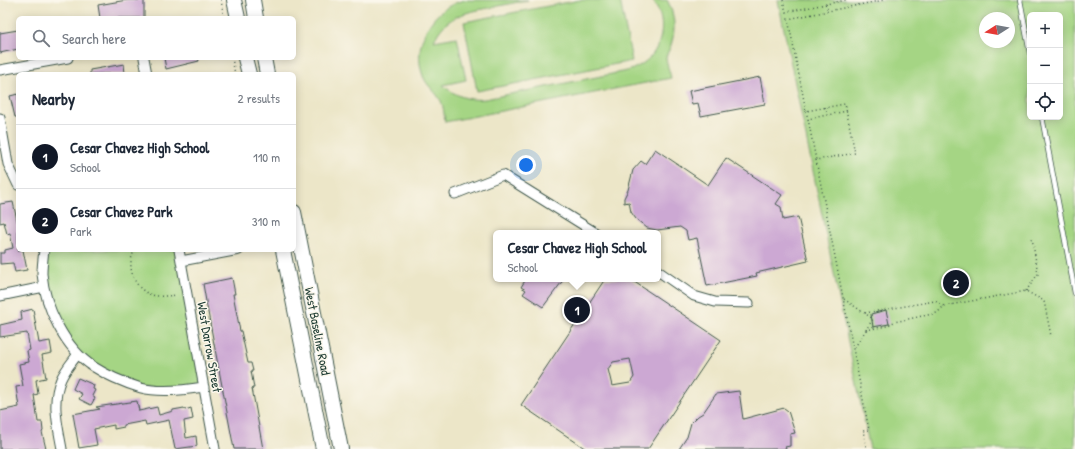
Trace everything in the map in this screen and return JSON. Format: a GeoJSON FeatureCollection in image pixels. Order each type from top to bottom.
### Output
{"type":"FeatureCollection","features":[{"type":"Feature","properties":{"kind":"main road"},"geometry":{"type":"LineString","coordinates":[[234,0],[238,16]]}},
{"type":"Feature","properties":{"kind":"main road"},"geometry":{"type":"LineString","coordinates":[[253,0],[256,16]]}},
{"type":"Feature","properties":{"kind":"main road"},"geometry":{"type":"LineString","coordinates":[[245,60],[248,72]]}},
{"type":"Feature","properties":{"kind":"main road"},"geometry":{"type":"LineString","coordinates":[[264,60],[267,72]]}},
{"type":"Feature","properties":{"kind":"main road","name":"West Baseline Road"},"geometry":{"type":"LineString","coordinates":[[296,222],[341,449]]}},
{"type":"Feature","properties":{"kind":"main road","name":"West Baseline Road"},"geometry":{"type":"LineString","coordinates":[[283,252],[323,449]]}},
{"type":"Feature","properties":{"kind":"street"},"geometry":{"type":"LineString","coordinates":[[0,70],[57,60]]}},
{"type":"Feature","properties":{"kind":"street"},"geometry":{"type":"LineString","coordinates":[[144,60],[147,72]]}},
{"type":"Feature","properties":{"kind":"street"},"geometry":{"type":"LineString","coordinates":[[0,118],[8,164],[16,181]]}},
{"type":"Feature","properties":{"kind":"street"},"geometry":{"type":"LineString","coordinates":[[455,194],[503,175],[591,230]]}},
{"type":"Feature","properties":{"kind":"street"},"geometry":{"type":"LineString","coordinates":[[44,252],[42,272],[44,288],[52,314],[63,335],[78,354],[93,367],[142,388],[176,391],[204,387]]}},
{"type":"Feature","properties":{"kind":"street","name":"West Darrow Street"},"geometry":{"type":"LineString","coordinates":[[179,252],[214,449]]}},
{"type":"Feature","properties":{"kind":"street"},"geometry":{"type":"LineString","coordinates":[[181,261],[228,252]]}},
{"type":"Feature","properties":{"kind":"street"},"geometry":{"type":"LineString","coordinates":[[661,273],[694,296],[715,302],[749,303]]}},
{"type":"Feature","properties":{"kind":"street"},"geometry":{"type":"LineString","coordinates":[[0,296],[44,288]]}},
{"type":"Feature","properties":{"kind":"street"},"geometry":{"type":"LineString","coordinates":[[62,449],[56,413],[57,390],[64,374],[78,354]]}},
{"type":"Feature","properties":{"kind":"lane"},"geometry":{"type":"LineString","coordinates":[[1020,0],[1029,48]]}},
{"type":"Feature","properties":{"kind":"lane"},"geometry":{"type":"LineString","coordinates":[[1043,120],[1075,293]]}},
{"type":"Feature","properties":{"kind":"path"},"geometry":{"type":"LineString","coordinates":[[221,0],[224,16]]}},
{"type":"Feature","properties":{"kind":"path"},"geometry":{"type":"LineString","coordinates":[[783,0],[786,12],[846,0]]}},
{"type":"Feature","properties":{"kind":"path"},"geometry":{"type":"LineString","coordinates":[[867,449],[863,431],[869,430],[788,19],[884,0]]}},
{"type":"Feature","properties":{"kind":"path"},"geometry":{"type":"LineString","coordinates":[[826,4],[828,11]]}},
{"type":"Feature","properties":{"kind":"path"},"geometry":{"type":"LineString","coordinates":[[232,60],[235,72]]}},
{"type":"Feature","properties":{"kind":"path"},"geometry":{"type":"LineString","coordinates":[[806,111],[845,104],[847,112],[855,153],[816,160]]}},
{"type":"Feature","properties":{"kind":"path"},"geometry":{"type":"LineString","coordinates":[[825,107],[827,115]]}},
{"type":"Feature","properties":{"kind":"path"},"geometry":{"type":"LineString","coordinates":[[808,119],[847,112]]}},
{"type":"Feature","properties":{"kind":"path"},"geometry":{"type":"LineString","coordinates":[[866,330],[888,326],[894,322],[937,313],[944,306],[1026,290],[1038,274],[1032,238]]}},
{"type":"Feature","properties":{"kind":"path"},"geometry":{"type":"LineString","coordinates":[[134,252],[131,256],[131,270],[142,290],[152,295],[165,297],[187,293]]}},
{"type":"Feature","properties":{"kind":"path"},"geometry":{"type":"LineString","coordinates":[[1026,290],[1044,301],[1051,336]]}},
{"type":"Feature","properties":{"kind":"path"},"geometry":{"type":"LineString","coordinates":[[843,299],[873,319],[853,350]]}},
{"type":"Feature","properties":{"kind":"path"},"geometry":{"type":"LineString","coordinates":[[865,314],[934,301],[944,306]]}},
{"type":"Feature","properties":{"kind":"green space"},"geometry":{"type":"Polygon","coordinates":[[[465,0],[528,0],[472,11],[449,21],[438,33],[434,41],[457,37],[466,80],[443,85],[462,97],[485,99],[627,71],[637,67],[652,55],[660,40],[660,15],[652,0],[667,0],[672,11],[674,34],[666,57],[671,78],[445,122],[441,100],[426,83],[423,76],[420,64],[420,52],[422,40],[434,19],[443,10],[453,4],[465,0]]]}},
{"type":"Feature","properties":{"kind":"green space"},"geometry":{"type":"Polygon","coordinates":[[[580,0],[620,0],[632,61],[477,91],[464,22],[580,0]]]}},
{"type":"Feature","properties":{"kind":"green space"},"geometry":{"type":"Polygon","coordinates":[[[778,0],[1075,0],[1075,449],[870,449],[778,0]]]}},
{"type":"Feature","properties":{"kind":"green space"},"geometry":{"type":"Polygon","coordinates":[[[44,252],[179,252],[204,387],[142,388],[93,367],[63,335],[42,272],[44,252]]]}},
{"type":"Feature","properties":{"kind":"building"},"geometry":{"type":"Polygon","coordinates":[[[127,0],[144,0],[144,16],[100,16],[98,5],[127,0]]]}},
{"type":"Feature","properties":{"kind":"building"},"geometry":{"type":"Polygon","coordinates":[[[16,30],[16,49],[0,53],[0,33],[16,30]]]}},
{"type":"Feature","properties":{"kind":"building"},"geometry":{"type":"Polygon","coordinates":[[[164,60],[199,61],[166,69],[164,60]]]}},
{"type":"Feature","properties":{"kind":"building"},"geometry":{"type":"Polygon","coordinates":[[[124,64],[125,72],[90,72],[90,70],[124,64]]]}},
{"type":"Feature","properties":{"kind":"building"},"geometry":{"type":"Polygon","coordinates":[[[760,77],[765,104],[701,116],[698,103],[692,104],[689,91],[760,77]]]}},
{"type":"Feature","properties":{"kind":"building"},"geometry":{"type":"Polygon","coordinates":[[[16,94],[16,117],[15,117],[10,96],[16,94]]]}},
{"type":"Feature","properties":{"kind":"building"},"geometry":{"type":"Polygon","coordinates":[[[655,149],[708,185],[726,158],[782,195],[776,204],[781,207],[783,220],[798,217],[808,261],[756,273],[757,276],[707,286],[697,238],[688,240],[686,231],[680,227],[657,230],[647,228],[636,219],[631,212],[629,202],[624,203],[624,198],[628,190],[633,170],[641,161],[645,164],[655,149]]]}},
{"type":"Feature","properties":{"kind":"building"},"geometry":{"type":"Polygon","coordinates":[[[13,202],[16,216],[16,252],[23,252],[27,270],[15,272],[13,263],[0,264],[0,253],[5,253],[5,250],[13,248],[10,233],[7,234],[4,222],[0,223],[0,204],[13,202]]]}},
{"type":"Feature","properties":{"kind":"building"},"geometry":{"type":"Polygon","coordinates":[[[232,278],[235,294],[233,294],[240,331],[248,363],[251,363],[253,371],[251,371],[254,388],[252,388],[263,449],[234,449],[207,307],[203,284],[232,278]]]}},
{"type":"Feature","properties":{"kind":"building"},"geometry":{"type":"Polygon","coordinates":[[[524,282],[562,282],[543,307],[523,294],[526,290],[521,287],[524,282]]]}},
{"type":"Feature","properties":{"kind":"building"},"geometry":{"type":"Polygon","coordinates":[[[603,282],[634,282],[721,340],[648,449],[586,449],[521,405],[603,282]],[[630,359],[613,362],[608,369],[612,386],[630,383],[634,377],[630,359]]]}},
{"type":"Feature","properties":{"kind":"building"},"geometry":{"type":"Polygon","coordinates":[[[33,309],[39,343],[50,341],[52,353],[42,355],[46,378],[36,380],[38,394],[34,395],[38,422],[42,422],[42,432],[46,449],[0,449],[0,411],[19,407],[16,387],[23,386],[19,364],[29,362],[27,351],[30,350],[27,333],[0,337],[0,325],[22,320],[21,312],[33,309]]]}},
{"type":"Feature","properties":{"kind":"building"},"geometry":{"type":"Polygon","coordinates":[[[886,310],[889,324],[873,327],[871,314],[886,310]]]}},
{"type":"Feature","properties":{"kind":"building"},"geometry":{"type":"Polygon","coordinates":[[[78,378],[94,385],[93,389],[95,390],[92,396],[95,398],[91,405],[79,399],[82,394],[73,389],[78,378]]]}},
{"type":"Feature","properties":{"kind":"building"},"geometry":{"type":"Polygon","coordinates":[[[739,391],[743,419],[784,408],[788,411],[795,433],[790,434],[790,446],[785,447],[786,449],[679,449],[687,437],[691,423],[703,413],[716,394],[739,391]]]}},
{"type":"Feature","properties":{"kind":"building"},"geometry":{"type":"Polygon","coordinates":[[[137,401],[139,411],[157,407],[159,415],[173,410],[184,408],[185,410],[191,408],[193,419],[184,421],[186,438],[196,436],[197,446],[175,449],[169,420],[146,425],[145,421],[124,425],[124,427],[114,429],[114,425],[94,429],[97,445],[79,448],[73,414],[100,409],[96,407],[137,401]]]}},
{"type":"Feature","properties":{"kind":"place","name":"Cesar Chavez Park"},"geometry":{"type":"Point","coordinates":[956,283]}},
{"type":"Feature","properties":{"kind":"place","name":"Cesar Chavez High School"},"geometry":{"type":"Point","coordinates":[577,310]}}]}
